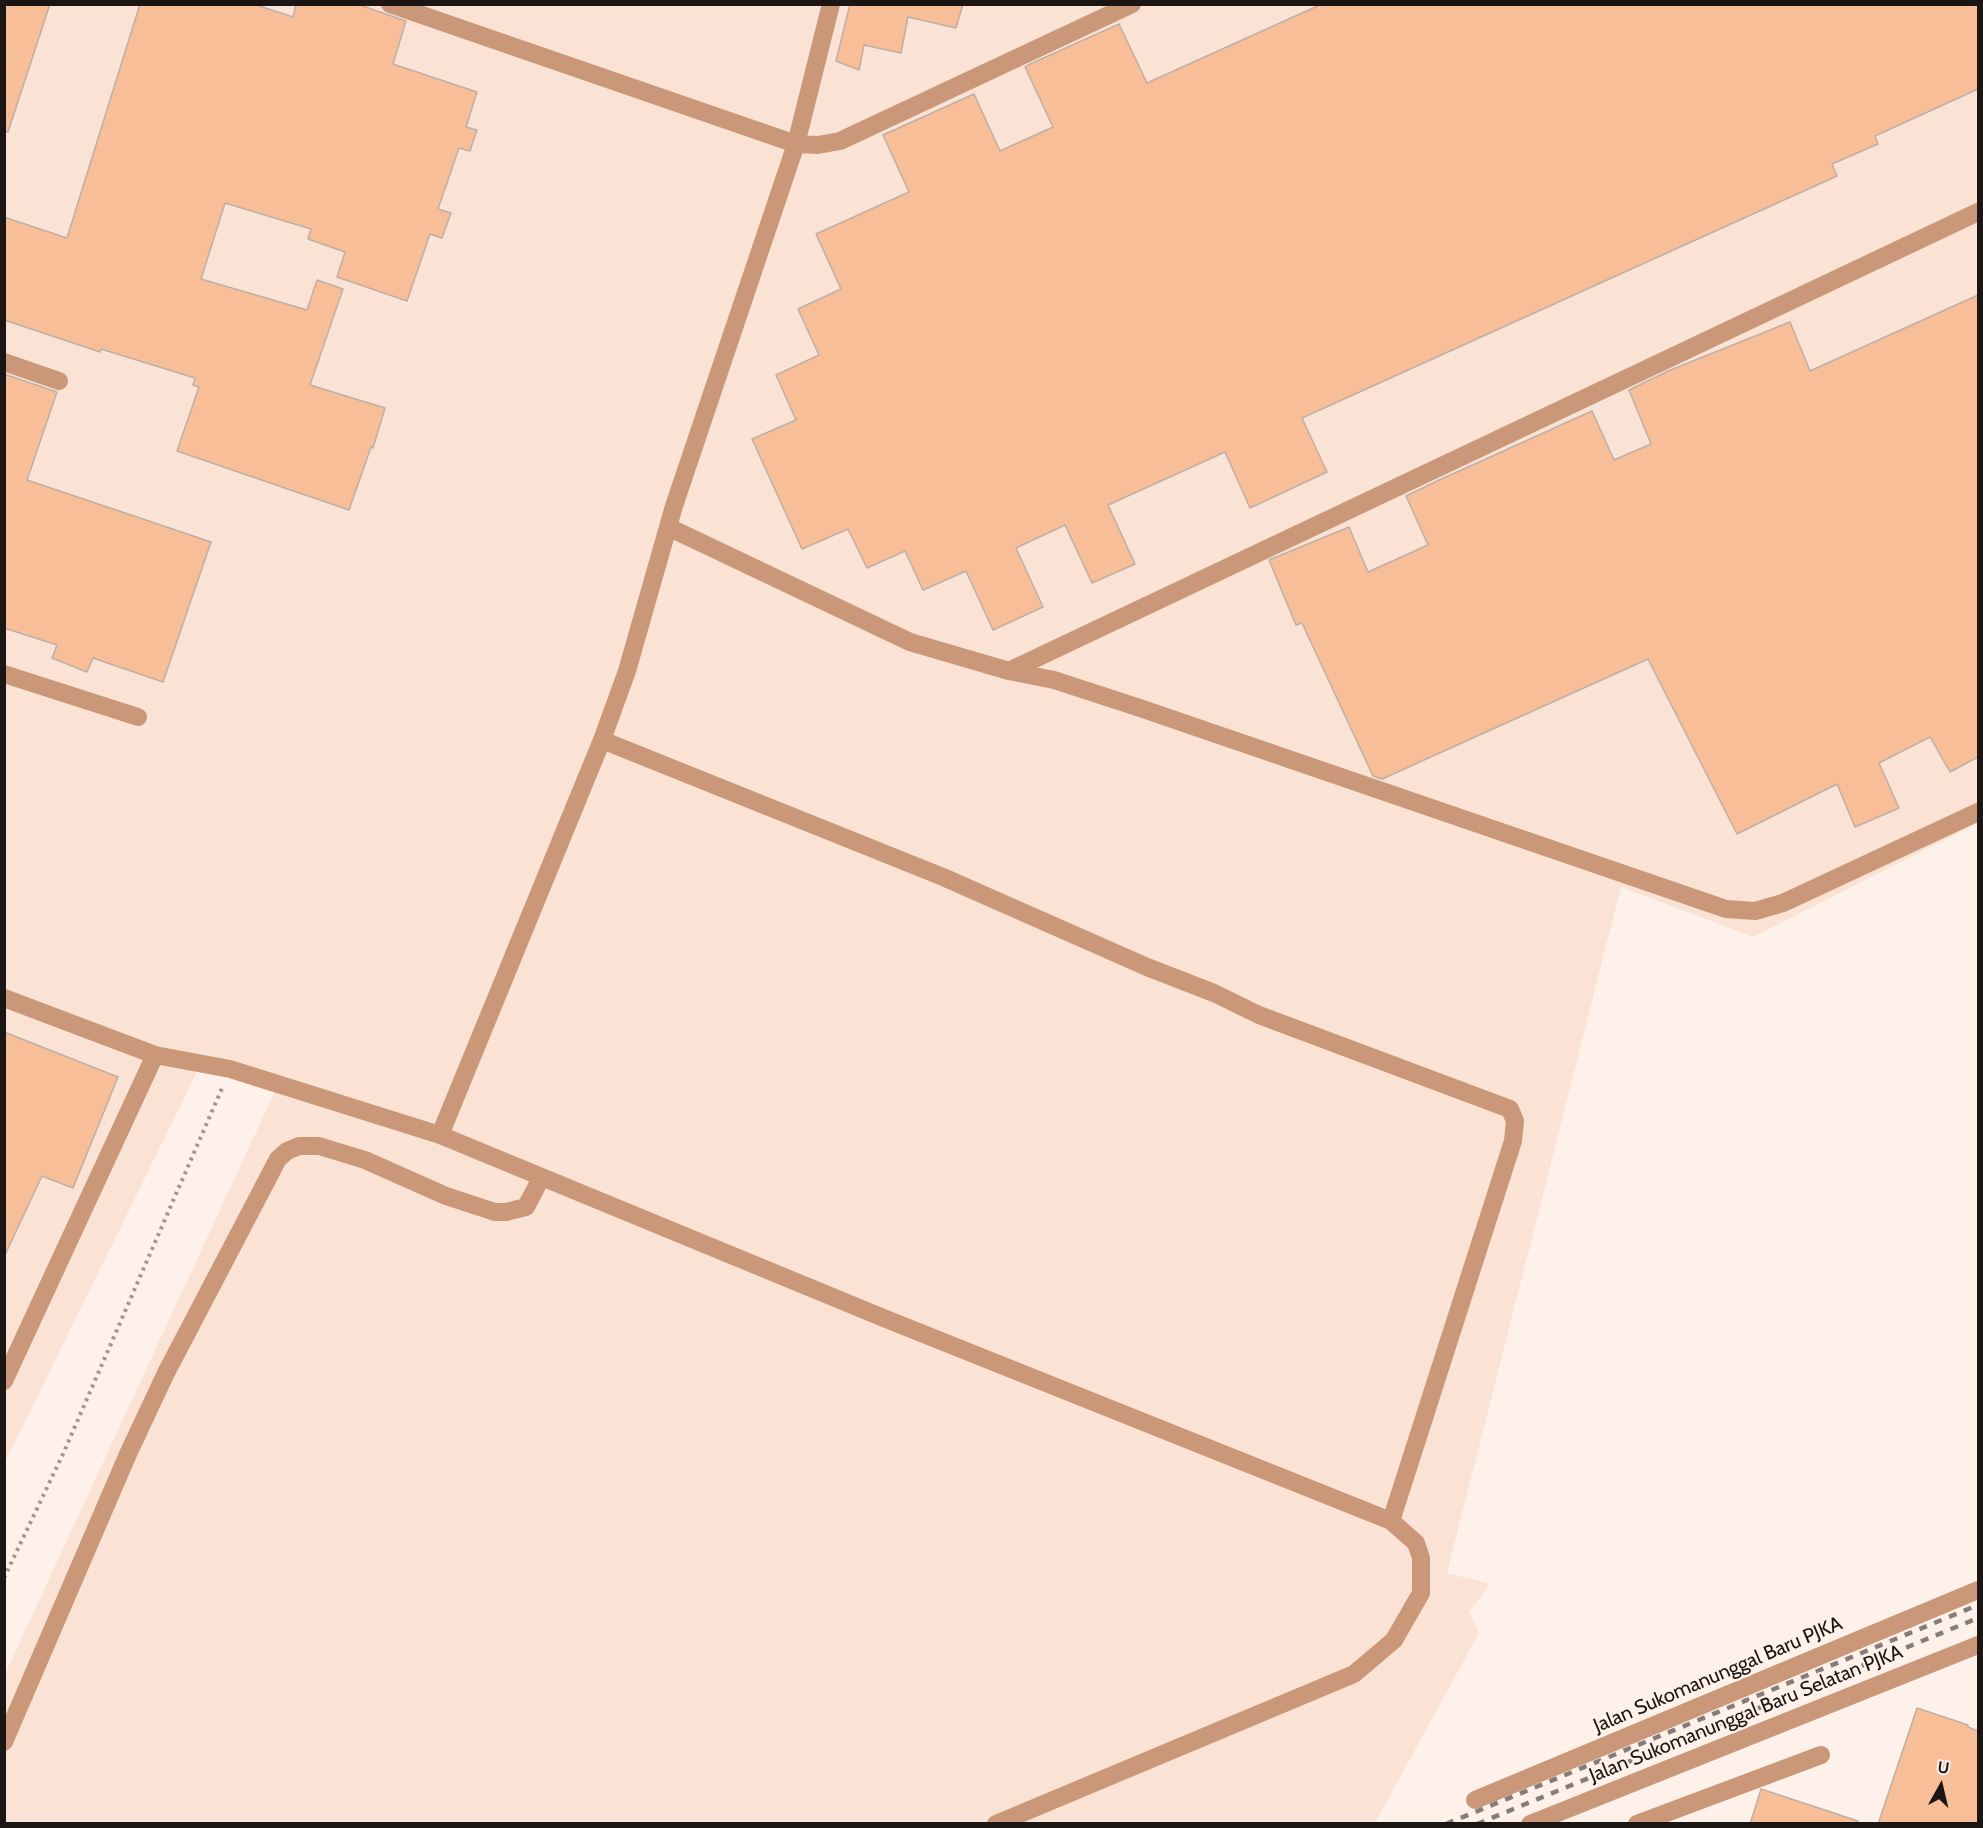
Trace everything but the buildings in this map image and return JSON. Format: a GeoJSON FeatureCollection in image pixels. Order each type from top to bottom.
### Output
{"type":"FeatureCollection","features":[{"type":"Feature","properties":{"kind":"street"},"geometry":{"type":"LineString","coordinates":[[390,4],[796,144],[818,145],[840,141],[1132,4]]}},
{"type":"Feature","properties":{"kind":"street"},"geometry":{"type":"LineString","coordinates":[[440,1135],[602,740],[627,671],[668,527],[796,144],[831,4]]}},
{"type":"Feature","properties":{"kind":"street"},"geometry":{"type":"LineString","coordinates":[[1009,671],[1978,212]]}},
{"type":"Feature","properties":{"kind":"street"},"geometry":{"type":"LineString","coordinates":[[4,362],[58,381]]}},
{"type":"Feature","properties":{"kind":"street"},"geometry":{"type":"LineString","coordinates":[[668,527],[910,642],[1009,671],[1054,680],[1140,708],[1726,909],[1755,911],[1783,903],[1978,812]]}},
{"type":"Feature","properties":{"kind":"street"},"geometry":{"type":"LineString","coordinates":[[4,674],[138,717]]}},
{"type":"Feature","properties":{"kind":"street"},"geometry":{"type":"LineString","coordinates":[[602,740],[943,877],[1147,967],[1214,993],[1259,1015],[1510,1109],[1515,1121],[1513,1141],[1390,1521]]}},
{"type":"Feature","properties":{"kind":"street"},"geometry":{"type":"LineString","coordinates":[[4,999],[155,1055],[230,1069],[440,1135],[908,1328],[1390,1521],[1416,1543],[1421,1558],[1421,1593],[1394,1640],[1354,1674],[996,1824]]}},
{"type":"Feature","properties":{"kind":"street"},"geometry":{"type":"LineString","coordinates":[[4,1381],[155,1055]]}},
{"type":"Feature","properties":{"kind":"street"},"geometry":{"type":"LineString","coordinates":[[4,1742],[128,1454],[166,1373],[278,1159],[286,1151],[299,1146],[319,1146],[365,1160],[446,1196],[495,1212],[526,1207],[541,1178]]}},
{"type":"Feature","properties":{"kind":"street","name":"Jalan Sukomanunggal Baru PJKA"},"geometry":{"type":"LineString","coordinates":[[1475,1800],[1978,1590]]}},
{"type":"Feature","properties":{"kind":"street","name":"Jalan Sukomanunggal Baru Selatan PJKA"},"geometry":{"type":"LineString","coordinates":[[1530,1824],[1978,1645]]}},
{"type":"Feature","properties":{"kind":"street"},"geometry":{"type":"LineString","coordinates":[[1636,1824],[1821,1755]]}},
{"type":"Feature","properties":{"kind":"path"},"geometry":{"type":"LineString","coordinates":[[4,1578],[63,1454],[230,1069]]}},
{"type":"Feature","properties":{"kind":"shaded area"},"geometry":{"type":"Polygon","coordinates":[[[5,5],[1978,5],[1978,823],[1753,937],[1621,887],[1447,1573],[1490,1584],[1469,1612],[1479,1633],[1375,1823],[5,1823],[5,1674],[276,1089],[202,1062],[5,1462],[5,5]]]}},
{"type":"Feature","properties":{"kind":"railway"},"geometry":{"type":"LineString","coordinates":[[1446,1824],[1978,1605]]}},
{"type":"Feature","properties":{"kind":"railway"},"geometry":{"type":"LineString","coordinates":[[1477,1824],[1978,1618]]}}]}
